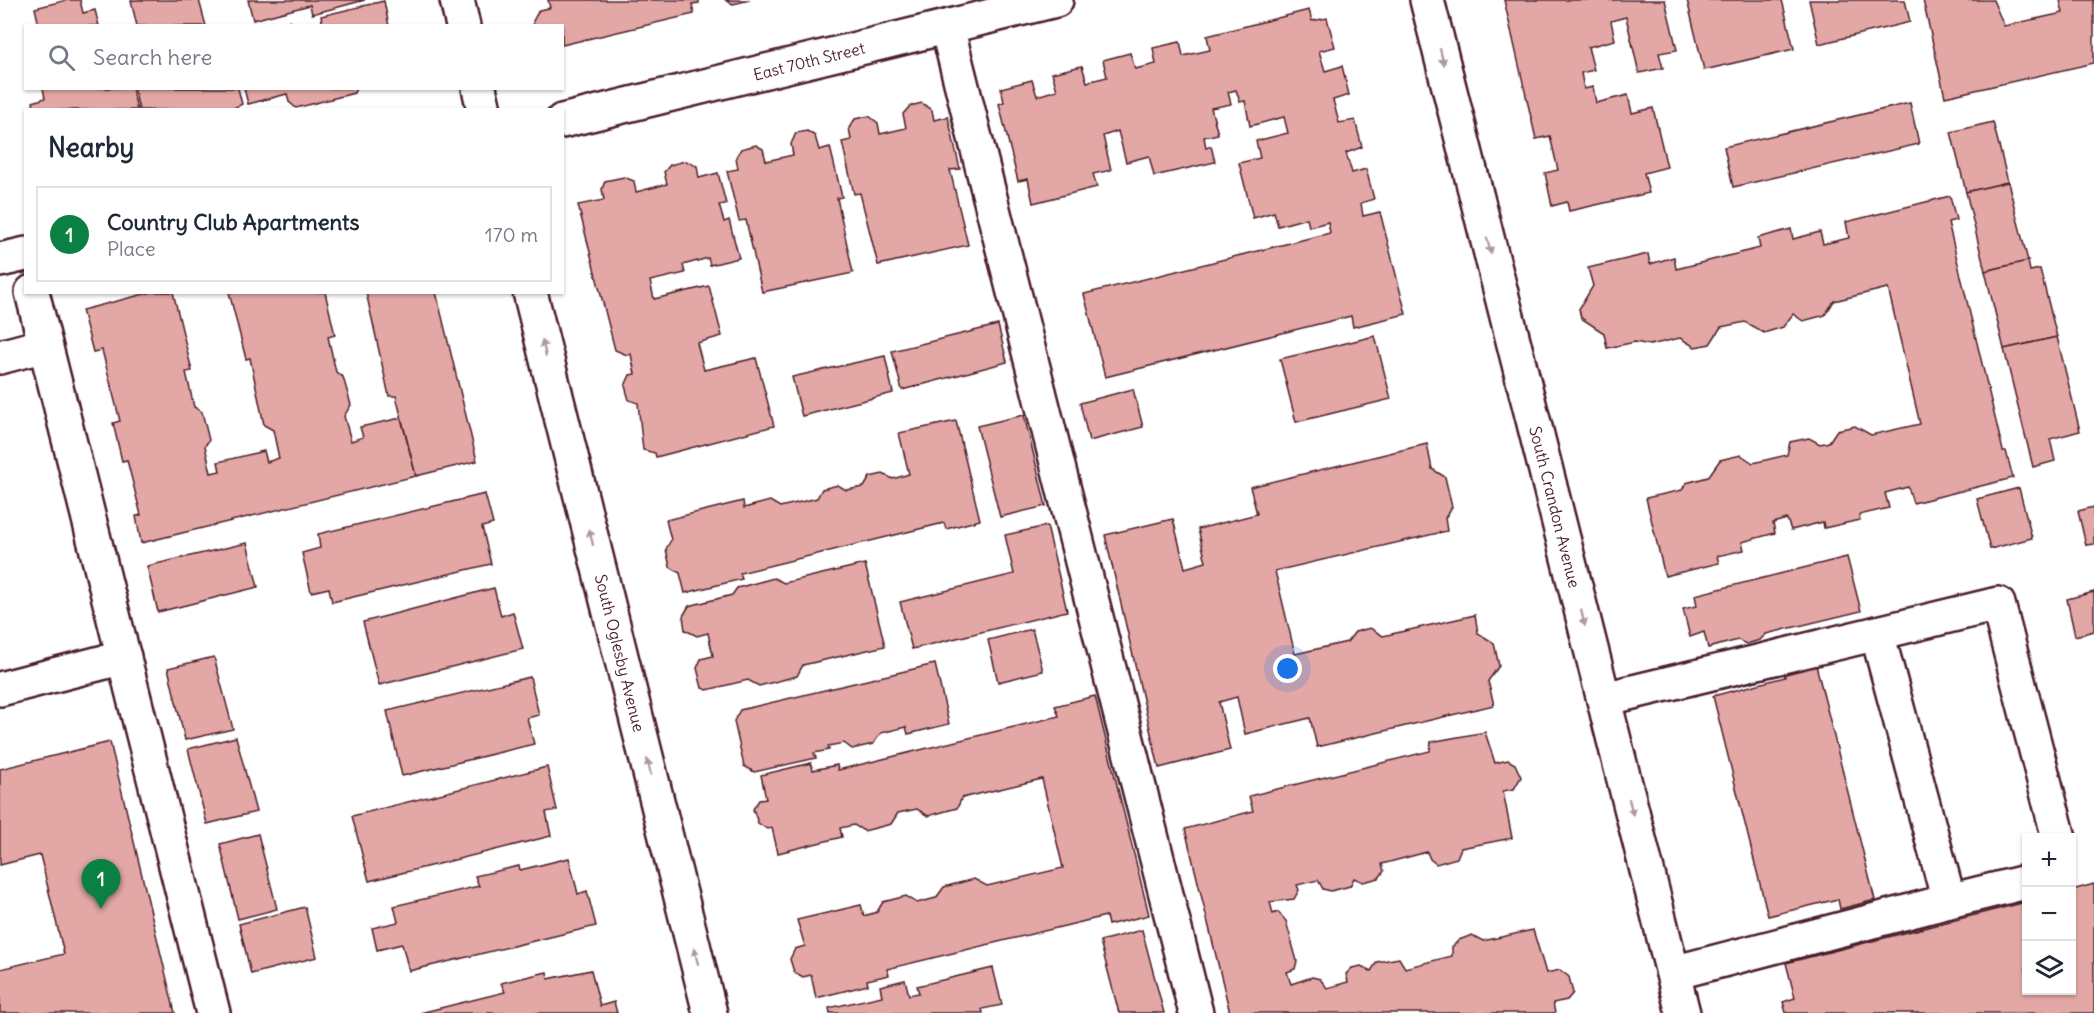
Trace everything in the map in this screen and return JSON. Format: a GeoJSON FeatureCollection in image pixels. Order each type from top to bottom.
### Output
{"type":"FeatureCollection","features":[{"type":"Feature","properties":{"kind":"street"},"geometry":{"type":"LineString","coordinates":[[457,0],[463,24]]}},
{"type":"Feature","properties":{"kind":"street","name":"East 70th Street"},"geometry":{"type":"LineString","coordinates":[[564,121],[1056,0]]}},
{"type":"Feature","properties":{"kind":"street","name":"South Crandon Avenue"},"geometry":{"type":"LineString","coordinates":[[1428,0],[1683,1013]]}},
{"type":"Feature","properties":{"kind":"street"},"geometry":{"type":"LineString","coordinates":[[947,27],[1196,1013]]}},
{"type":"Feature","properties":{"kind":"street"},"geometry":{"type":"LineString","coordinates":[[479,90],[484,108]]}},
{"type":"Feature","properties":{"kind":"street"},"geometry":{"type":"LineString","coordinates":[[32,294],[213,1013]]}},
{"type":"Feature","properties":{"kind":"street","name":"South Oglesby Avenue"},"geometry":{"type":"LineString","coordinates":[[530,294],[710,1013]]}},
{"type":"Feature","properties":{"kind":"street"},"geometry":{"type":"LineString","coordinates":[[0,357],[45,345]]}},
{"type":"Feature","properties":{"kind":"street"},"geometry":{"type":"LineString","coordinates":[[1604,699],[1998,604],[2058,833]]}},
{"type":"Feature","properties":{"kind":"street"},"geometry":{"type":"LineString","coordinates":[[1877,633],[1949,901]]}},
{"type":"Feature","properties":{"kind":"street"},"geometry":{"type":"LineString","coordinates":[[0,689],[124,657]]}},
{"type":"Feature","properties":{"kind":"street"},"geometry":{"type":"LineString","coordinates":[[1673,973],[2022,883]]}},
{"type":"Feature","properties":{"kind":"building"},"geometry":{"type":"Polygon","coordinates":[[[67,0],[80,0],[83,13],[95,10],[98,24],[32,24],[38,21],[35,8],[67,0]]]}},
{"type":"Feature","properties":{"kind":"building"},"geometry":{"type":"Polygon","coordinates":[[[199,0],[205,24],[137,24],[131,1],[199,0]]]}},
{"type":"Feature","properties":{"kind":"building"},"geometry":{"type":"Polygon","coordinates":[[[248,0],[365,0],[312,14],[310,5],[253,20],[248,0]]]}},
{"type":"Feature","properties":{"kind":"building"},"geometry":{"type":"Polygon","coordinates":[[[548,0],[699,0],[699,3],[692,4],[694,14],[564,45],[564,24],[534,24],[539,10],[550,8],[548,0]]]}},
{"type":"Feature","properties":{"kind":"building"},"geometry":{"type":"Polygon","coordinates":[[[725,0],[750,0],[733,4],[725,0]]]}},
{"type":"Feature","properties":{"kind":"building"},"geometry":{"type":"Polygon","coordinates":[[[1504,0],[1665,0],[1677,50],[1659,53],[1663,68],[1639,73],[1626,17],[1611,21],[1615,40],[1588,47],[1594,70],[1581,73],[1584,89],[1593,87],[1596,103],[1628,95],[1632,113],[1653,108],[1667,167],[1644,173],[1649,193],[1569,211],[1567,202],[1552,206],[1545,173],[1558,170],[1550,136],[1536,139],[1504,0]]]}},
{"type":"Feature","properties":{"kind":"building"},"geometry":{"type":"Polygon","coordinates":[[[1687,0],[1782,0],[1794,49],[1704,70],[1687,0]]]}},
{"type":"Feature","properties":{"kind":"building"},"geometry":{"type":"Polygon","coordinates":[[[1809,0],[1905,0],[1910,22],[1819,44],[1809,0]]]}},
{"type":"Feature","properties":{"kind":"building"},"geometry":{"type":"Polygon","coordinates":[[[1923,0],[1993,0],[2004,26],[2063,13],[2060,0],[2094,0],[2094,63],[1945,97],[1923,0]]]}},
{"type":"Feature","properties":{"kind":"building"},"geometry":{"type":"Polygon","coordinates":[[[384,1],[389,24],[323,24],[321,16],[384,1]]]}},
{"type":"Feature","properties":{"kind":"building"},"geometry":{"type":"Polygon","coordinates":[[[1309,10],[1312,21],[1327,18],[1335,47],[1319,51],[1325,71],[1342,66],[1349,95],[1333,100],[1339,123],[1355,120],[1362,147],[1346,153],[1352,173],[1366,169],[1374,199],[1361,203],[1363,216],[1380,212],[1406,314],[1353,327],[1351,316],[1105,377],[1084,294],[1330,233],[1328,222],[1309,227],[1307,218],[1278,226],[1274,212],[1253,218],[1239,163],[1260,158],[1256,141],[1288,133],[1284,117],[1250,126],[1245,101],[1240,102],[1236,90],[1228,92],[1231,104],[1211,108],[1218,134],[1204,137],[1206,148],[1211,146],[1215,162],[1154,176],[1149,156],[1126,162],[1118,131],[1103,136],[1111,170],[1093,174],[1097,187],[1033,203],[1028,179],[1018,181],[999,104],[1004,102],[1001,88],[1032,80],[1037,96],[1057,90],[1052,73],[1082,66],[1087,82],[1107,77],[1103,60],[1130,53],[1135,69],[1156,64],[1153,48],[1180,42],[1183,56],[1210,50],[1207,36],[1309,10]]]}},
{"type":"Feature","properties":{"kind":"building"},"geometry":{"type":"Polygon","coordinates":[[[43,90],[132,90],[137,108],[34,108],[33,102],[45,98],[43,90]]]}},
{"type":"Feature","properties":{"kind":"building"},"geometry":{"type":"Polygon","coordinates":[[[134,90],[238,90],[242,104],[234,108],[139,108],[134,90]]]}},
{"type":"Feature","properties":{"kind":"building"},"geometry":{"type":"Polygon","coordinates":[[[244,90],[355,90],[354,93],[296,108],[289,102],[287,94],[248,104],[244,90]]]}},
{"type":"Feature","properties":{"kind":"building"},"geometry":{"type":"Polygon","coordinates":[[[922,103],[932,110],[934,120],[948,117],[960,169],[950,170],[968,245],[878,265],[860,193],[854,194],[842,142],[851,140],[849,128],[855,119],[869,116],[878,123],[880,134],[906,128],[903,114],[910,106],[922,103]]]}},
{"type":"Feature","properties":{"kind":"building"},"geometry":{"type":"Polygon","coordinates":[[[1910,103],[1919,144],[1733,187],[1724,147],[1910,103]]]}},
{"type":"Feature","properties":{"kind":"building"},"geometry":{"type":"Polygon","coordinates":[[[1993,122],[2008,182],[1966,192],[1951,132],[1993,122]]]}},
{"type":"Feature","properties":{"kind":"building"},"geometry":{"type":"Polygon","coordinates":[[[807,131],[815,136],[819,150],[830,147],[842,197],[837,198],[853,273],[762,292],[746,220],[739,221],[727,171],[738,169],[736,157],[741,149],[756,145],[763,149],[766,161],[793,155],[791,144],[796,133],[807,131]]]}},
{"type":"Feature","properties":{"kind":"building"},"geometry":{"type":"Polygon","coordinates":[[[685,161],[697,166],[699,178],[718,173],[726,204],[719,205],[724,222],[729,220],[739,258],[710,265],[708,258],[683,265],[685,273],[650,281],[654,299],[709,286],[722,336],[697,343],[704,370],[756,358],[774,426],[656,457],[655,453],[643,450],[638,403],[629,400],[625,386],[630,375],[635,374],[631,354],[627,355],[615,350],[578,205],[604,200],[602,189],[605,181],[624,177],[634,181],[636,192],[667,184],[664,172],[670,165],[685,161]]]}},
{"type":"Feature","properties":{"kind":"building"},"geometry":{"type":"Polygon","coordinates":[[[2008,182],[2028,261],[1985,271],[1966,192],[2008,182]]]}},
{"type":"Feature","properties":{"kind":"building"},"geometry":{"type":"Polygon","coordinates":[[[1950,196],[1956,220],[1948,222],[2003,451],[2006,451],[2013,478],[1913,503],[1908,487],[1885,493],[1889,508],[1859,515],[1860,520],[1824,528],[1823,522],[1791,530],[1787,519],[1773,523],[1775,533],[1742,542],[1744,550],[1717,556],[1719,563],[1665,576],[1646,498],[1682,490],[1686,483],[1708,477],[1720,460],[1741,455],[1753,463],[1787,455],[1790,442],[1809,438],[1820,444],[1829,442],[1837,430],[1855,426],[1871,435],[1920,424],[1888,288],[1834,301],[1825,315],[1803,321],[1793,314],[1783,327],[1764,333],[1745,322],[1721,327],[1710,344],[1695,347],[1680,338],[1650,345],[1635,342],[1607,348],[1604,333],[1581,318],[1579,309],[1593,286],[1588,268],[1648,254],[1650,264],[1674,257],[1676,269],[1760,248],[1758,238],[1791,229],[1793,239],[1820,232],[1823,244],[1849,238],[1846,222],[1950,196]]]}},
{"type":"Feature","properties":{"kind":"building"},"geometry":{"type":"Polygon","coordinates":[[[2028,261],[2030,271],[2040,269],[2057,337],[2004,349],[1985,271],[2028,261]]]}},
{"type":"Feature","properties":{"kind":"building"},"geometry":{"type":"Polygon","coordinates":[[[144,294],[173,294],[192,371],[186,372],[194,407],[202,412],[209,440],[205,446],[211,473],[220,471],[218,462],[264,451],[267,462],[279,458],[273,430],[264,425],[250,358],[246,359],[230,294],[325,294],[335,335],[328,337],[336,372],[343,377],[351,405],[344,416],[351,441],[363,437],[360,427],[401,418],[416,476],[141,543],[136,516],[141,515],[127,460],[122,461],[113,423],[120,421],[102,350],[93,352],[82,310],[144,294]]]}},
{"type":"Feature","properties":{"kind":"building"},"geometry":{"type":"Polygon","coordinates":[[[366,294],[436,294],[477,461],[416,476],[396,396],[389,396],[366,294]]]}},
{"type":"Feature","properties":{"kind":"building"},"geometry":{"type":"Polygon","coordinates":[[[998,325],[1007,362],[902,390],[892,351],[998,325]]]}},
{"type":"Feature","properties":{"kind":"building"},"geometry":{"type":"Polygon","coordinates":[[[1375,336],[1391,399],[1296,422],[1280,359],[1375,336]]]}},
{"type":"Feature","properties":{"kind":"building"},"geometry":{"type":"Polygon","coordinates":[[[2057,337],[2080,431],[2050,439],[2055,461],[2033,467],[2004,349],[2057,337]]]}},
{"type":"Feature","properties":{"kind":"building"},"geometry":{"type":"Polygon","coordinates":[[[885,356],[893,393],[802,416],[792,377],[885,356]]]}},
{"type":"Feature","properties":{"kind":"building"},"geometry":{"type":"Polygon","coordinates":[[[1133,389],[1143,427],[1089,441],[1080,403],[1133,389]]]}},
{"type":"Feature","properties":{"kind":"building"},"geometry":{"type":"Polygon","coordinates":[[[1024,415],[1046,506],[1000,517],[977,426],[1024,415]]]}},
{"type":"Feature","properties":{"kind":"building"},"geometry":{"type":"Polygon","coordinates":[[[956,421],[980,520],[946,529],[944,523],[740,573],[742,579],[685,593],[680,573],[670,567],[666,549],[671,540],[666,520],[743,501],[744,508],[770,501],[780,507],[817,498],[822,489],[838,485],[846,490],[864,487],[870,477],[883,474],[893,479],[909,474],[899,433],[956,421]]]}},
{"type":"Feature","properties":{"kind":"building"},"geometry":{"type":"Polygon","coordinates":[[[1427,444],[1432,469],[1445,477],[1452,507],[1445,518],[1447,531],[1275,571],[1295,654],[1347,642],[1355,632],[1370,628],[1383,636],[1475,615],[1478,633],[1494,643],[1499,666],[1488,681],[1494,705],[1317,747],[1310,718],[1245,734],[1237,697],[1219,702],[1230,750],[1159,768],[1105,535],[1173,519],[1185,568],[1206,562],[1198,529],[1257,514],[1250,487],[1427,444]]]}},
{"type":"Feature","properties":{"kind":"building"},"geometry":{"type":"Polygon","coordinates":[[[2019,488],[2032,538],[1990,549],[1977,499],[2019,488]]]}},
{"type":"Feature","properties":{"kind":"building"},"geometry":{"type":"Polygon","coordinates":[[[485,494],[493,524],[482,527],[491,564],[332,602],[329,588],[311,592],[302,553],[320,548],[318,534],[485,494]]]}},
{"type":"Feature","properties":{"kind":"building"},"geometry":{"type":"Polygon","coordinates":[[[2094,507],[2094,544],[2086,545],[2078,511],[2094,507]]]}},
{"type":"Feature","properties":{"kind":"building"},"geometry":{"type":"Polygon","coordinates":[[[1047,526],[1067,611],[912,649],[900,602],[1014,574],[1005,535],[1047,526]]]}},
{"type":"Feature","properties":{"kind":"building"},"geometry":{"type":"Polygon","coordinates":[[[247,543],[258,587],[158,612],[147,566],[247,543]]]}},
{"type":"Feature","properties":{"kind":"building"},"geometry":{"type":"Polygon","coordinates":[[[1847,557],[1861,611],[1766,634],[1760,640],[1746,644],[1738,640],[1708,648],[1704,632],[1690,637],[1683,609],[1697,606],[1695,595],[1847,557]]]}},
{"type":"Feature","properties":{"kind":"building"},"geometry":{"type":"Polygon","coordinates":[[[865,564],[885,646],[803,665],[797,676],[759,686],[748,680],[707,690],[702,688],[697,668],[701,659],[713,656],[708,633],[697,636],[685,630],[683,616],[689,606],[732,595],[737,588],[774,578],[784,583],[865,564]]]}},
{"type":"Feature","properties":{"kind":"building"},"geometry":{"type":"Polygon","coordinates":[[[494,588],[501,616],[513,612],[523,649],[379,685],[363,622],[494,588]]]}},
{"type":"Feature","properties":{"kind":"building"},"geometry":{"type":"Polygon","coordinates":[[[2094,592],[2094,631],[2075,636],[2067,599],[2094,592]]]}},
{"type":"Feature","properties":{"kind":"building"},"geometry":{"type":"Polygon","coordinates":[[[1032,629],[1043,671],[998,682],[988,640],[1032,629]]]}},
{"type":"Feature","properties":{"kind":"building"},"geometry":{"type":"Polygon","coordinates":[[[214,657],[233,729],[185,740],[168,668],[214,657]]]}},
{"type":"Feature","properties":{"kind":"building"},"geometry":{"type":"Polygon","coordinates":[[[1815,661],[1875,900],[1840,909],[1838,899],[1768,916],[1713,696],[1785,677],[1784,669],[1815,661]]]}},
{"type":"Feature","properties":{"kind":"building"},"geometry":{"type":"Polygon","coordinates":[[[935,664],[949,724],[908,734],[906,727],[881,733],[873,744],[852,749],[844,743],[828,746],[829,750],[814,753],[816,758],[754,772],[744,766],[734,721],[740,710],[935,664]]]}},
{"type":"Feature","properties":{"kind":"building"},"geometry":{"type":"Polygon","coordinates":[[[530,677],[539,715],[527,718],[534,744],[402,776],[387,711],[530,677]]]}},
{"type":"Feature","properties":{"kind":"building"},"geometry":{"type":"Polygon","coordinates":[[[1095,696],[1149,915],[1108,925],[1106,916],[887,969],[889,975],[867,980],[868,985],[816,998],[811,975],[803,977],[794,972],[790,959],[795,949],[805,946],[797,920],[861,905],[864,916],[877,912],[883,902],[906,896],[917,903],[936,898],[944,887],[974,879],[987,886],[1063,868],[1042,779],[962,798],[957,808],[928,816],[917,809],[898,813],[891,824],[864,831],[854,825],[840,828],[842,837],[778,853],[772,828],[767,829],[758,823],[753,809],[759,800],[766,799],[761,775],[811,763],[813,770],[837,765],[838,770],[1059,716],[1055,706],[1095,696]]]}},
{"type":"Feature","properties":{"kind":"building"},"geometry":{"type":"Polygon","coordinates":[[[1485,732],[1495,763],[1508,760],[1515,764],[1521,777],[1514,789],[1503,791],[1512,838],[1461,848],[1457,858],[1436,864],[1427,852],[1382,864],[1384,871],[1379,878],[1363,882],[1354,878],[1350,886],[1331,891],[1323,889],[1318,880],[1297,885],[1299,890],[1294,899],[1270,902],[1273,914],[1278,912],[1286,921],[1297,961],[1295,969],[1287,972],[1291,984],[1312,977],[1320,979],[1327,988],[1348,982],[1346,974],[1352,968],[1361,966],[1371,971],[1377,962],[1399,958],[1405,968],[1452,956],[1452,947],[1459,940],[1472,935],[1483,941],[1533,930],[1546,973],[1560,970],[1569,977],[1573,993],[1567,1000],[1553,1003],[1555,1013],[1230,1013],[1185,829],[1253,811],[1249,796],[1430,751],[1431,742],[1485,732]]]}},
{"type":"Feature","properties":{"kind":"building"},"geometry":{"type":"Polygon","coordinates":[[[236,737],[256,812],[207,824],[188,749],[236,737]]]}},
{"type":"Feature","properties":{"kind":"building"},"geometry":{"type":"Polygon","coordinates":[[[110,742],[175,1013],[0,1013],[0,969],[64,954],[40,855],[0,865],[0,769],[110,742]]]}},
{"type":"Feature","properties":{"kind":"building"},"geometry":{"type":"Polygon","coordinates":[[[547,767],[557,810],[546,812],[551,836],[369,881],[352,816],[547,767]]]}},
{"type":"Feature","properties":{"kind":"building"},"geometry":{"type":"Polygon","coordinates":[[[258,834],[277,909],[238,919],[220,844],[258,834]]]}},
{"type":"Feature","properties":{"kind":"building"},"geometry":{"type":"Polygon","coordinates":[[[569,858],[578,894],[587,891],[596,926],[409,971],[402,944],[377,950],[372,928],[398,922],[394,906],[479,886],[475,876],[519,866],[520,870],[569,858]]]}},
{"type":"Feature","properties":{"kind":"building"},"geometry":{"type":"Polygon","coordinates":[[[2094,884],[2094,1013],[1786,1013],[1783,1002],[1795,998],[1786,963],[2022,903],[2022,995],[2076,995],[2076,889],[2094,884]]]}},
{"type":"Feature","properties":{"kind":"building"},"geometry":{"type":"Polygon","coordinates":[[[305,907],[317,957],[251,974],[239,924],[305,907]]]}},
{"type":"Feature","properties":{"kind":"building"},"geometry":{"type":"Polygon","coordinates":[[[1142,930],[1164,1013],[1119,1013],[1100,941],[1142,930]]]}},
{"type":"Feature","properties":{"kind":"building"},"geometry":{"type":"Polygon","coordinates":[[[993,968],[1002,1005],[982,1009],[983,1013],[830,1013],[829,1008],[882,996],[880,986],[905,980],[909,995],[919,993],[917,986],[993,968]]]}},
{"type":"Feature","properties":{"kind":"building"},"geometry":{"type":"Polygon","coordinates":[[[591,970],[600,1006],[614,1002],[617,1013],[420,1013],[505,992],[501,983],[547,972],[548,979],[591,970]]]}},
{"type":"Feature","properties":{"kind":"place","name":"Country Club Apartments"},"geometry":{"type":"Point","coordinates":[101,909]}}]}
